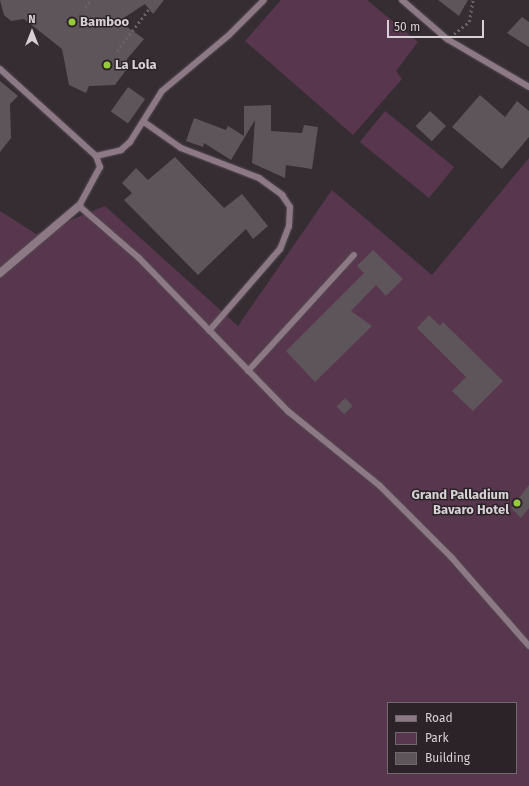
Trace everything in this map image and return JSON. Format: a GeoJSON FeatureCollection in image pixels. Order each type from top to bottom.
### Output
{"type":"FeatureCollection","features":[{"type":"Feature","properties":{"kind":"street"},"geometry":{"type":"LineString","coordinates":[[0,272],[79,206]]}},
{"type":"Feature","properties":{"kind":"lane"},"geometry":{"type":"LineString","coordinates":[[96,156],[121,150],[130,142],[144,122],[162,91],[229,35],[264,0]]}},
{"type":"Feature","properties":{"kind":"lane"},"geometry":{"type":"LineString","coordinates":[[402,0],[447,39],[529,87]]}},
{"type":"Feature","properties":{"kind":"lane"},"geometry":{"type":"LineString","coordinates":[[0,69],[96,156],[100,167],[94,184],[79,206],[139,258],[289,412],[380,486],[452,558],[529,646]]}},
{"type":"Feature","properties":{"kind":"lane"},"geometry":{"type":"LineString","coordinates":[[144,122],[181,148],[259,178],[282,195],[290,207],[289,226],[280,249],[209,331]]}},
{"type":"Feature","properties":{"kind":"lane"},"geometry":{"type":"LineString","coordinates":[[248,371],[354,255]]}},
{"type":"Feature","properties":{"kind":"path"},"geometry":{"type":"LineString","coordinates":[[85,6],[91,0]]}},
{"type":"Feature","properties":{"kind":"path"},"geometry":{"type":"LineString","coordinates":[[447,39],[469,22],[473,0]]}},
{"type":"Feature","properties":{"kind":"path"},"geometry":{"type":"LineString","coordinates":[[117,51],[149,9]]}},
{"type":"Feature","properties":{"kind":"green space"},"geometry":{"type":"Polygon","coordinates":[[[281,0],[367,0],[418,42],[396,71],[402,79],[353,135],[245,41],[281,0]]]}},
{"type":"Feature","properties":{"kind":"green space"},"geometry":{"type":"Polygon","coordinates":[[[385,111],[454,167],[429,198],[360,142],[385,111]]]}},
{"type":"Feature","properties":{"kind":"green space"},"geometry":{"type":"Polygon","coordinates":[[[529,158],[529,786],[0,786],[0,211],[36,234],[105,206],[238,326],[332,190],[432,275],[529,158]]]}},
{"type":"Feature","properties":{"kind":"building"},"geometry":{"type":"Polygon","coordinates":[[[0,0],[164,0],[153,14],[145,4],[119,21],[144,39],[127,59],[126,70],[115,85],[89,86],[86,93],[69,85],[62,49],[24,19],[11,21],[4,15],[0,0]]]}},
{"type":"Feature","properties":{"kind":"building"},"geometry":{"type":"Polygon","coordinates":[[[438,0],[468,0],[459,16],[438,0]]]}},
{"type":"Feature","properties":{"kind":"building"},"geometry":{"type":"Polygon","coordinates":[[[522,17],[529,22],[529,47],[507,33],[522,17]]]}},
{"type":"Feature","properties":{"kind":"building"},"geometry":{"type":"Polygon","coordinates":[[[0,81],[18,96],[10,104],[11,138],[0,152],[0,81]]]}},
{"type":"Feature","properties":{"kind":"building"},"geometry":{"type":"Polygon","coordinates":[[[128,87],[145,99],[128,124],[111,112],[128,87]]]}},
{"type":"Feature","properties":{"kind":"building"},"geometry":{"type":"Polygon","coordinates":[[[480,95],[505,117],[517,101],[529,111],[529,137],[502,169],[452,127],[480,95]]]}},
{"type":"Feature","properties":{"kind":"building"},"geometry":{"type":"Polygon","coordinates":[[[271,105],[271,131],[302,133],[304,125],[318,127],[312,169],[286,165],[285,178],[252,163],[255,120],[231,160],[204,143],[203,147],[186,141],[194,118],[226,130],[228,126],[244,136],[244,106],[271,105]]]}},
{"type":"Feature","properties":{"kind":"building"},"geometry":{"type":"Polygon","coordinates":[[[430,111],[446,126],[432,141],[416,126],[430,111]]]}},
{"type":"Feature","properties":{"kind":"building"},"geometry":{"type":"Polygon","coordinates":[[[175,157],[224,208],[242,194],[268,226],[253,239],[246,229],[198,275],[124,200],[132,193],[122,183],[136,168],[148,180],[175,157]]]}},
{"type":"Feature","properties":{"kind":"building"},"geometry":{"type":"Polygon","coordinates":[[[373,250],[403,279],[386,296],[376,285],[351,311],[372,326],[315,382],[286,351],[364,273],[357,266],[373,250]]]}},
{"type":"Feature","properties":{"kind":"building"},"geometry":{"type":"Polygon","coordinates":[[[429,315],[440,326],[443,322],[503,381],[473,411],[452,391],[466,377],[417,328],[429,315]]]}},
{"type":"Feature","properties":{"kind":"building"},"geometry":{"type":"Polygon","coordinates":[[[345,398],[353,406],[344,414],[337,406],[345,398]]]}},
{"type":"Feature","properties":{"kind":"building"},"geometry":{"type":"Polygon","coordinates":[[[529,485],[529,508],[521,518],[511,508],[529,485]]]}},
{"type":"Feature","properties":{"kind":"place","name":"Bamboo"},"geometry":{"type":"Point","coordinates":[72,22]}},
{"type":"Feature","properties":{"kind":"place","name":"La Lola"},"geometry":{"type":"Point","coordinates":[107,65]}},
{"type":"Feature","properties":{"kind":"place","name":"Grand Palladium Bavaro Hotel"},"geometry":{"type":"Point","coordinates":[517,503]}}]}
